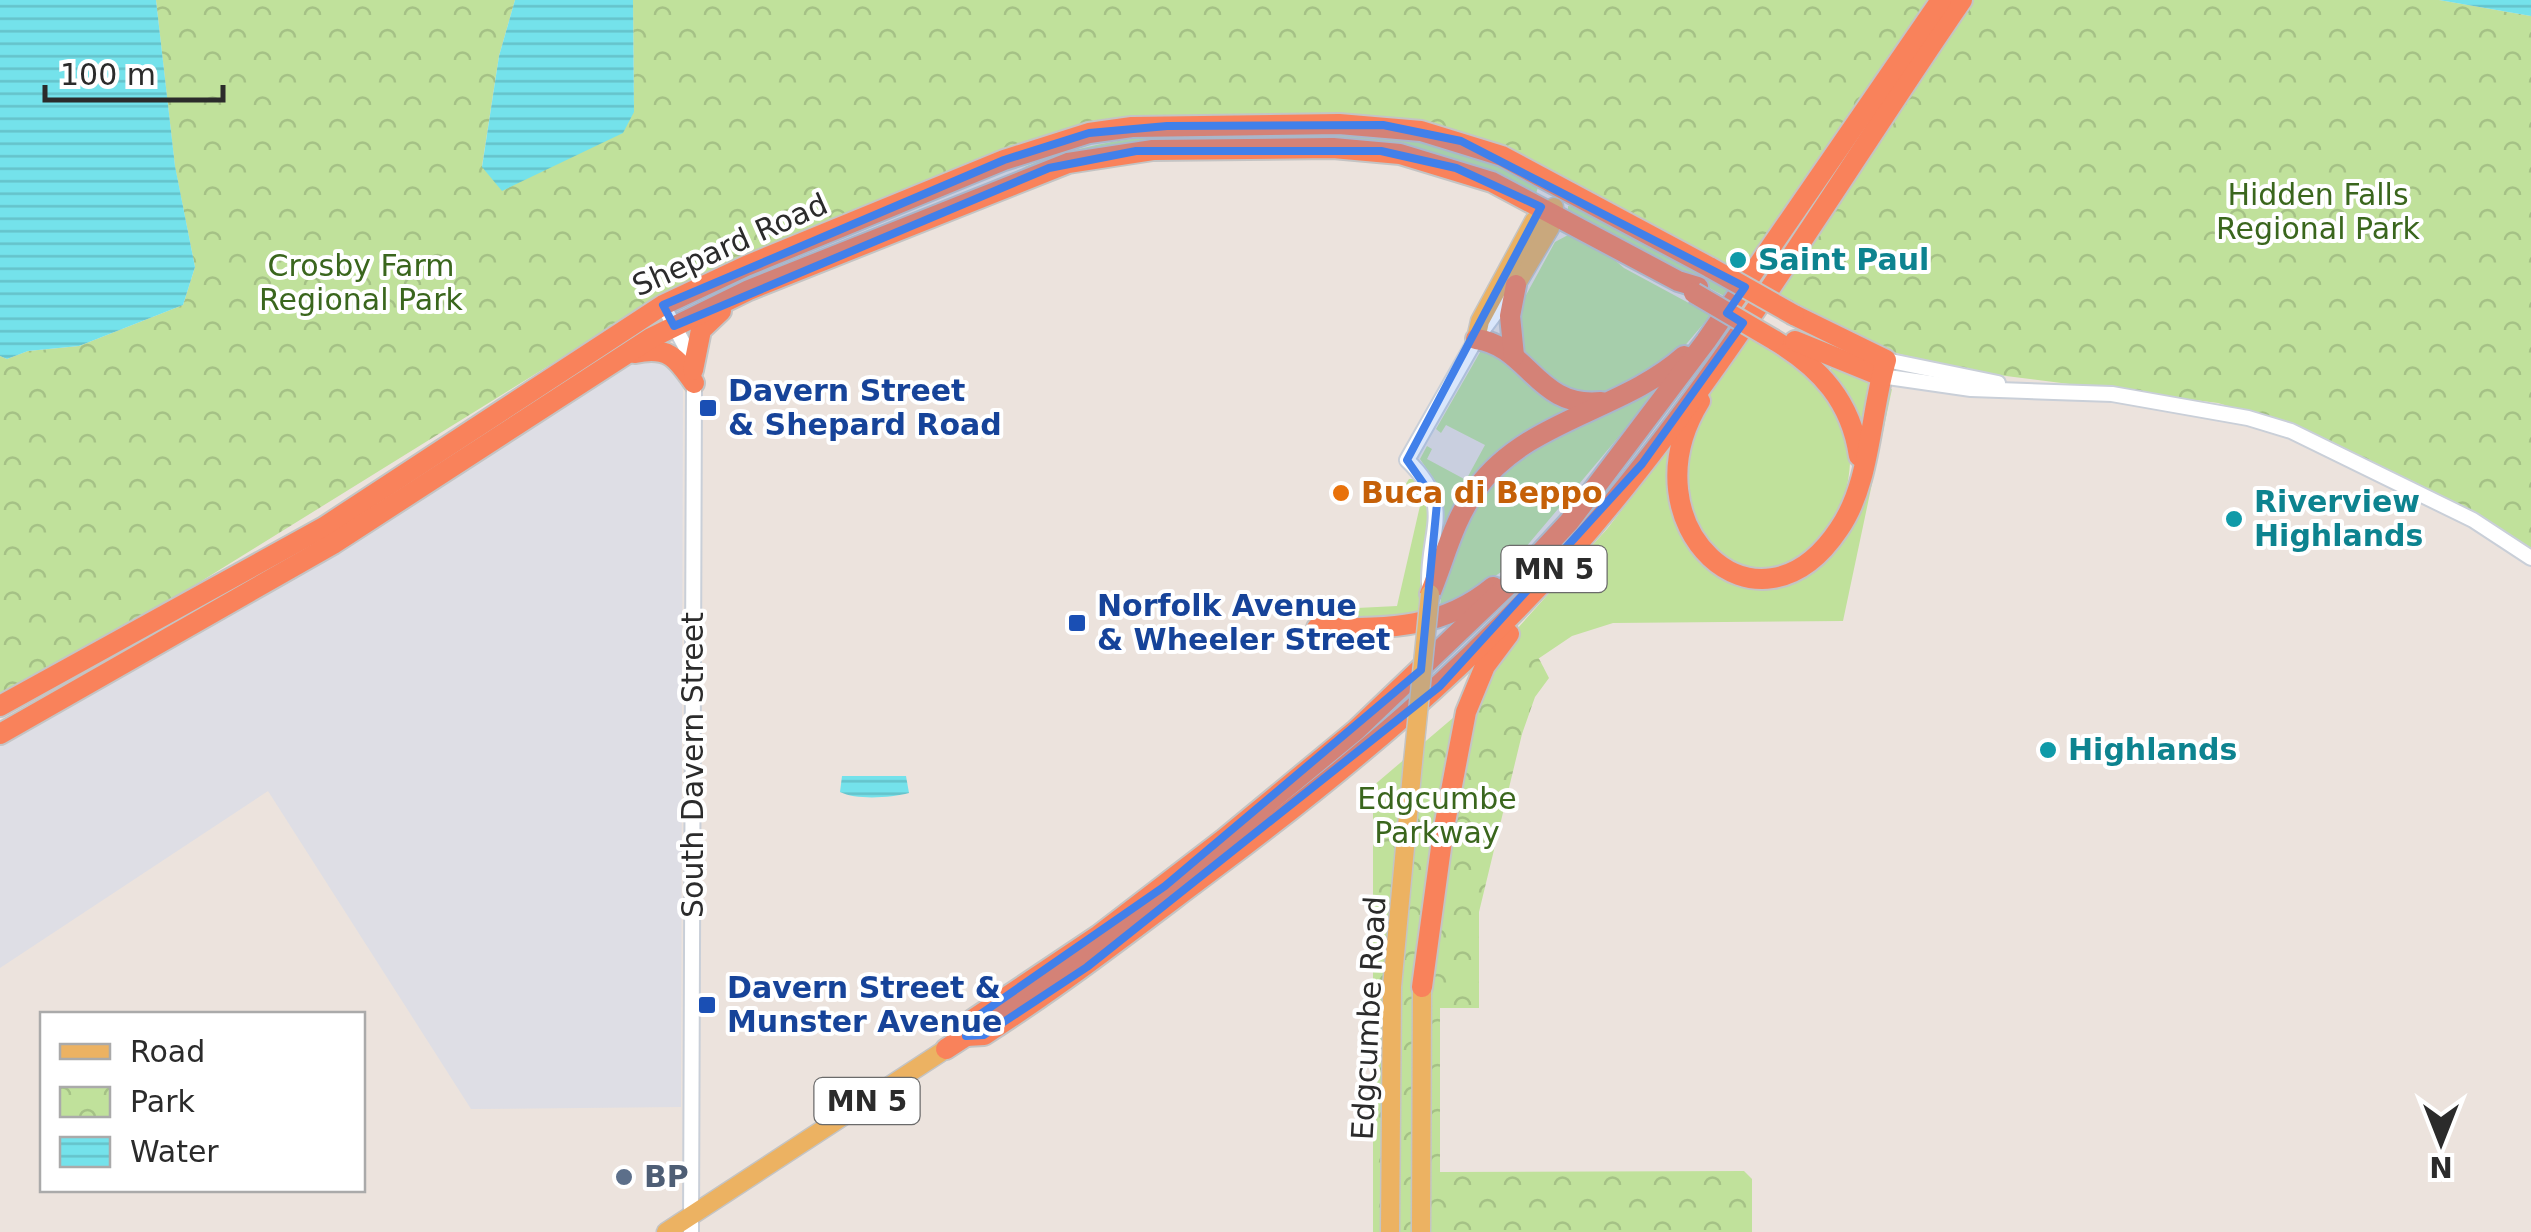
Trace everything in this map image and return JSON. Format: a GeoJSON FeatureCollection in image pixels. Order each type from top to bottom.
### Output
{"type":"FeatureCollection","features":[{"type":"Feature","properties":{"kind":"highway","name":"MN 5"},"geometry":{"type":"LineString","coordinates":[[946,1049],[966,1036],[984,1035],[1087,967],[1286,816],[1440,686],[1538,586],[1642,464],[1733,338],[1766,274],[1942,0]]}},
{"type":"Feature","properties":{"kind":"highway","name":"MN 5"},"geometry":{"type":"LineString","coordinates":[[966,1036],[972,1020],[1100,935],[1356,730],[1529,565],[1569,522],[1706,341],[1766,274],[1962,0]]}},
{"type":"Feature","properties":{"kind":"highway","name":"Shepard Road"},"geometry":{"type":"LineString","coordinates":[[0,706],[324,527],[664,305],[746,266],[1004,160],[1090,133],[1132,127],[1382,125],[1461,142],[1502,156],[1564,189],[1711,268],[1883,368]]}},
{"type":"Feature","properties":{"kind":"highway","name":"Shepard Road"},"geometry":{"type":"LineString","coordinates":[[0,734],[333,544],[623,355],[674,326],[749,290],[1049,168],[1136,151],[1380,150],[1456,168],[1551,212],[1777,336]]}},
{"type":"Feature","properties":{"kind":"highway"},"geometry":{"type":"LineString","coordinates":[[1514,356],[1510,316],[1516,285]]}},
{"type":"Feature","properties":{"kind":"highway"},"geometry":{"type":"LineString","coordinates":[[693,376],[702,330],[749,290]]}},
{"type":"Feature","properties":{"kind":"highway"},"geometry":{"type":"LineString","coordinates":[[1777,336],[1808,362],[1840,398],[1853,426],[1861,468]]}},
{"type":"Feature","properties":{"kind":"highway"},"geometry":{"type":"LineString","coordinates":[[1733,338],[1695,410],[1680,460],[1678,506],[1700,551],[1721,568],[1745,576],[1773,575],[1799,566],[1822,550],[1840,528],[1852,505],[1883,368],[1777,336]]}},
{"type":"Feature","properties":{"kind":"highway"},"geometry":{"type":"LineString","coordinates":[[1476,339],[1490,341],[1514,356],[1544,388],[1560,396],[1581,402],[1618,400]]}},
{"type":"Feature","properties":{"kind":"highway"},"geometry":{"type":"LineString","coordinates":[[1430,594],[1452,531],[1486,476],[1544,433],[1659,377],[1706,341]]}},
{"type":"Feature","properties":{"kind":"highway"},"geometry":{"type":"LineString","coordinates":[[623,355],[664,350],[674,354],[693,376]]}},
{"type":"Feature","properties":{"kind":"highway"},"geometry":{"type":"LineString","coordinates":[[1317,628],[1403,628],[1437,620],[1529,565]]}},
{"type":"Feature","properties":{"kind":"highway"},"geometry":{"type":"LineString","coordinates":[[1422,987],[1443,833],[1466,712],[1485,666],[1538,586]]}},
{"type":"Feature","properties":{"kind":"main road"},"geometry":{"type":"LineString","coordinates":[[1516,285],[1550,228],[1551,212],[1564,189]]}},
{"type":"Feature","properties":{"kind":"main road"},"geometry":{"type":"LineString","coordinates":[[1476,339],[1480,321],[1534,221],[1551,212]]}},
{"type":"Feature","properties":{"kind":"main road","name":"Edgcumbe Road"},"geometry":{"type":"LineString","coordinates":[[1390,1232],[1392,988],[1430,594]]}},
{"type":"Feature","properties":{"kind":"main road","name":"Edgcumbe Road"},"geometry":{"type":"LineString","coordinates":[[1422,987],[1422,1232]]}},
{"type":"Feature","properties":{"kind":"main road","name":"MN 5"},"geometry":{"type":"LineString","coordinates":[[666,1232],[691,1224],[946,1049]]}},
{"type":"Feature","properties":{"kind":"street"},"geometry":{"type":"LineString","coordinates":[[1476,339],[1516,285]]}},
{"type":"Feature","properties":{"kind":"street","name":"South Davern Street"},"geometry":{"type":"LineString","coordinates":[[664,305],[693,376],[691,1224]]}},
{"type":"Feature","properties":{"kind":"street","name":"Edgcumbe Road"},"geometry":{"type":"LineString","coordinates":[[1430,594],[1437,503],[1426,478],[1407,460],[1476,339]]}},
{"type":"Feature","properties":{"kind":"street"},"geometry":{"type":"LineString","coordinates":[[1883,368],[2204,408],[2291,431],[2485,526],[2531,558]]}},
{"type":"Feature","properties":{"kind":"highlighted area"},"geometry":{"type":"Polygon","coordinates":[[[1383,125],[1461,141],[1745,287],[1727,313],[1743,323],[1642,464],[1440,686],[1087,967],[984,1035],[966,1036],[972,1020],[1165,886],[1421,670],[1437,503],[1407,460],[1541,207],[1456,168],[1381,151],[1136,151],[1049,168],[674,326],[663,305],[1004,160],[1089,133],[1167,126],[1383,125]]]}},
{"type":"Feature","properties":{"kind":"shaded area"},"geometry":{"type":"Polygon","coordinates":[[[666,355],[683,381],[681,1107],[471,1109],[268,791],[0,968],[0,743],[332,551],[645,356],[666,355]]]}},
{"type":"Feature","properties":{"kind":"green space"},"geometry":{"type":"Polygon","coordinates":[[[156,0],[515,0],[499,56],[482,166],[634,112],[633,0],[2439,0],[2531,16],[2531,554],[2511,536],[2305,429],[2218,403],[1990,374],[1881,350],[1592,195],[1429,125],[1105,123],[666,293],[0,706],[0,356],[7,359],[28,351],[79,346],[183,305],[195,267],[175,167],[156,0]]]}},
{"type":"Feature","properties":{"kind":"green space"},"geometry":{"type":"Polygon","coordinates":[[[1348,132],[1422,141],[1474,153],[1520,173],[1538,187],[1536,194],[1479,168],[1421,151],[1136,143],[1022,168],[1061,154],[1141,138],[1348,132]]]}},
{"type":"Feature","properties":{"kind":"green space"},"geometry":{"type":"Polygon","coordinates":[[[1568,206],[1579,207],[1729,288],[1724,296],[1568,212],[1568,206]]]}},
{"type":"Feature","properties":{"kind":"green space"},"geometry":{"type":"Polygon","coordinates":[[[1568,235],[1603,250],[1624,268],[1711,315],[1676,356],[1601,396],[1567,393],[1526,359],[1517,335],[1520,306],[1555,242],[1568,235]]]}},
{"type":"Feature","properties":{"kind":"green space"},"geometry":{"type":"Polygon","coordinates":[[[1748,336],[1794,363],[1833,400],[1845,424],[1850,452],[1848,482],[1825,536],[1805,556],[1781,569],[1746,570],[1699,542],[1683,475],[1703,404],[1748,336]]]}},
{"type":"Feature","properties":{"kind":"green space"},"geometry":{"type":"Polygon","coordinates":[[[1483,347],[1569,405],[1570,414],[1547,424],[1441,537],[1442,491],[1420,459],[1427,446],[1432,449],[1427,459],[1466,480],[1485,445],[1446,425],[1441,433],[1436,429],[1483,347]]]}},
{"type":"Feature","properties":{"kind":"green space"},"geometry":{"type":"Polygon","coordinates":[[[1831,368],[1871,381],[1864,430],[1828,374],[1831,368]]]}},
{"type":"Feature","properties":{"kind":"green space"},"geometry":{"type":"Polygon","coordinates":[[[1655,386],[1659,389],[1510,566],[1439,614],[1453,549],[1472,508],[1499,473],[1547,438],[1655,386]]]}},
{"type":"Feature","properties":{"kind":"green space"},"geometry":{"type":"Polygon","coordinates":[[[1892,389],[1843,621],[1613,623],[1572,636],[1529,665],[1428,961],[1480,686],[1516,630],[1607,529],[1676,440],[1677,525],[1695,555],[1715,572],[1731,579],[1826,554],[1886,390],[1892,389]]]}},
{"type":"Feature","properties":{"kind":"green space"},"geometry":{"type":"Polygon","coordinates":[[[1409,479],[1417,479],[1432,503],[1419,620],[1342,620],[1337,609],[1397,606],[1422,497],[1404,487],[1409,479]]]}},
{"type":"Feature","properties":{"kind":"green space","name":"Edgcumbe Parkway"},"geometry":{"type":"Polygon","coordinates":[[[1534,649],[1549,678],[1535,697],[1522,734],[1479,912],[1479,1008],[1440,1008],[1440,1172],[1744,1171],[1752,1179],[1752,1232],[1373,1232],[1373,786],[1534,649]]]}},
{"type":"Feature","properties":{"kind":"water"},"geometry":{"type":"Polygon","coordinates":[[[0,0],[156,0],[175,166],[195,267],[183,305],[79,346],[28,351],[7,359],[0,356],[0,0]]]}},
{"type":"Feature","properties":{"kind":"water"},"geometry":{"type":"Polygon","coordinates":[[[515,0],[633,0],[634,112],[623,133],[502,191],[482,167],[499,56],[515,0]]]}},
{"type":"Feature","properties":{"kind":"water"},"geometry":{"type":"Polygon","coordinates":[[[2439,0],[2531,0],[2531,16],[2439,0]]]}},
{"type":"Feature","properties":{"kind":"water"},"geometry":{"type":"Polygon","coordinates":[[[842,776],[906,776],[909,793],[847,795],[840,792],[842,776]]]}},
{"type":"Feature","properties":{"kind":"place","name":"Saint Paul"},"geometry":{"type":"Point","coordinates":[1738,260]}},
{"type":"Feature","properties":{"kind":"place","name":"Davern Street & Shepard Road"},"geometry":{"type":"Point","coordinates":[708,408]}},
{"type":"Feature","properties":{"kind":"place","name":"Buca di Beppo"},"geometry":{"type":"Point","coordinates":[1341,493]}},
{"type":"Feature","properties":{"kind":"place","name":"Riverview Highlands"},"geometry":{"type":"Point","coordinates":[2234,519]}},
{"type":"Feature","properties":{"kind":"place","name":"Norfolk Avenue & Wheeler Street"},"geometry":{"type":"Point","coordinates":[1077,623]}},
{"type":"Feature","properties":{"kind":"place","name":"Highlands"},"geometry":{"type":"Point","coordinates":[2048,750]}},
{"type":"Feature","properties":{"kind":"place","name":"Davern Street & Munster Avenue"},"geometry":{"type":"Point","coordinates":[707,1005]}},
{"type":"Feature","properties":{"kind":"place","name":"BP"},"geometry":{"type":"Point","coordinates":[624,1177]}},
{"type":"Feature","properties":{"kind":"park label","name":"Hidden Falls Regional Park"},"geometry":{"type":"Point","coordinates":[2318,212]}},
{"type":"Feature","properties":{"kind":"park label","name":"Crosby Farm Regional Park"},"geometry":{"type":"Point","coordinates":[361,283]}}]}
